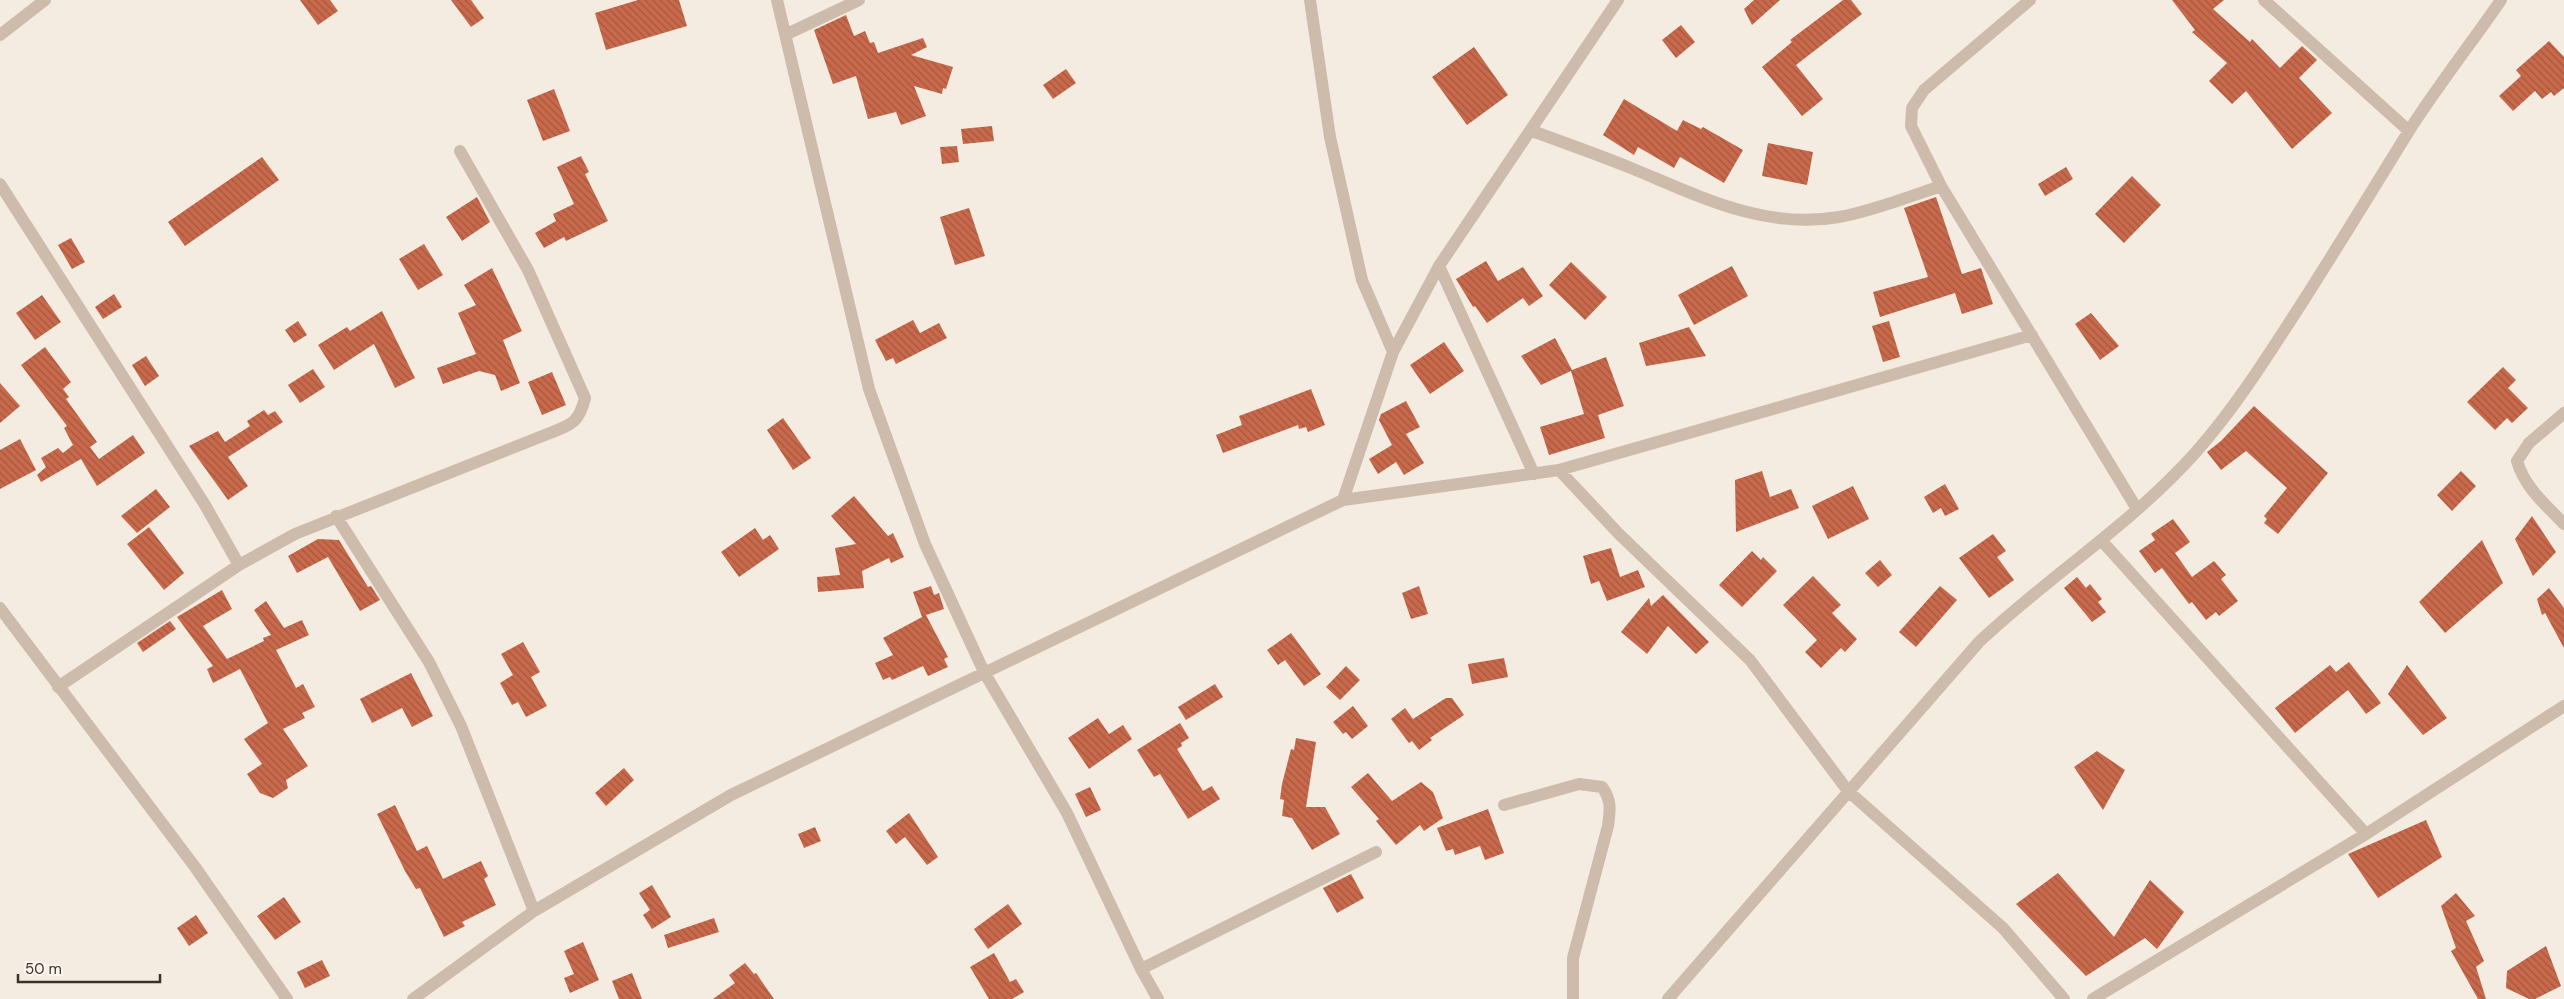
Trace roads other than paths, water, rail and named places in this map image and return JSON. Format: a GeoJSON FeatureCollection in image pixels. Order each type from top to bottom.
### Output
{"type":"FeatureCollection","features":[{"type":"Feature","properties":{"kind":"street"},"geometry":{"type":"LineString","coordinates":[[0,35],[45,0]]}},
{"type":"Feature","properties":{"kind":"street"},"geometry":{"type":"LineString","coordinates":[[778,0],[868,389],[925,544],[984,672],[1068,813],[1141,969],[1158,999]]}},
{"type":"Feature","properties":{"kind":"street"},"geometry":{"type":"LineString","coordinates":[[786,34],[859,0]]}},
{"type":"Feature","properties":{"kind":"street"},"geometry":{"type":"LineString","coordinates":[[1310,0],[1330,137],[1362,280],[1393,352]]}},
{"type":"Feature","properties":{"kind":"street"},"geometry":{"type":"LineString","coordinates":[[1343,500],[1393,352],[1439,266],[1532,131],[1618,0]]}},
{"type":"Feature","properties":{"kind":"street"},"geometry":{"type":"LineString","coordinates":[[2030,0],[1924,90],[1912,108],[1911,126],[1942,186],[2137,509]]}},
{"type":"Feature","properties":{"kind":"street"},"geometry":{"type":"LineString","coordinates":[[2264,0],[2409,132]]}},
{"type":"Feature","properties":{"kind":"street"},"geometry":{"type":"LineString","coordinates":[[1668,999],[1979,642],[2006,617],[2060,576],[2137,509],[2195,453],[2237,403],[2328,264],[2409,132],[2500,0]]}},
{"type":"Feature","properties":{"kind":"street"},"geometry":{"type":"LineString","coordinates":[[1532,131],[1630,168],[1720,206],[1769,217],[1800,220],[1840,217],[1942,186]]}},
{"type":"Feature","properties":{"kind":"street"},"geometry":{"type":"LineString","coordinates":[[58,687],[239,565],[295,534],[336,516],[550,434],[571,425],[581,416],[585,398],[528,270],[460,152]]}},
{"type":"Feature","properties":{"kind":"street"},"geometry":{"type":"LineString","coordinates":[[0,184],[204,505],[239,565]]}},
{"type":"Feature","properties":{"kind":"street"},"geometry":{"type":"LineString","coordinates":[[1439,266],[1534,474]]}},
{"type":"Feature","properties":{"kind":"street"},"geometry":{"type":"LineString","coordinates":[[414,999],[534,911],[731,795],[1343,500],[1559,470],[2032,335]]}},
{"type":"Feature","properties":{"kind":"street"},"geometry":{"type":"LineString","coordinates":[[2564,413],[2529,444],[2517,461],[2522,476],[2532,491],[2564,524]]}},
{"type":"Feature","properties":{"kind":"street"},"geometry":{"type":"LineString","coordinates":[[1559,470],[1619,534],[1750,660],[1848,791],[2003,928],[2064,999]]}},
{"type":"Feature","properties":{"kind":"street"},"geometry":{"type":"LineString","coordinates":[[336,516],[429,662],[460,726],[534,911]]}},
{"type":"Feature","properties":{"kind":"street"},"geometry":{"type":"LineString","coordinates":[[2101,540],[2366,834]]}},
{"type":"Feature","properties":{"kind":"street"},"geometry":{"type":"LineString","coordinates":[[0,608],[195,867],[287,999]]}},
{"type":"Feature","properties":{"kind":"street"},"geometry":{"type":"LineString","coordinates":[[2093,999],[2366,834],[2564,706]]}},
{"type":"Feature","properties":{"kind":"street"},"geometry":{"type":"LineString","coordinates":[[1504,805],[1579,784],[1602,787],[1608,794],[1610,804],[1608,826],[1573,958],[1573,999]]}},
{"type":"Feature","properties":{"kind":"street"},"geometry":{"type":"LineString","coordinates":[[1141,969],[1376,852]]}}]}
